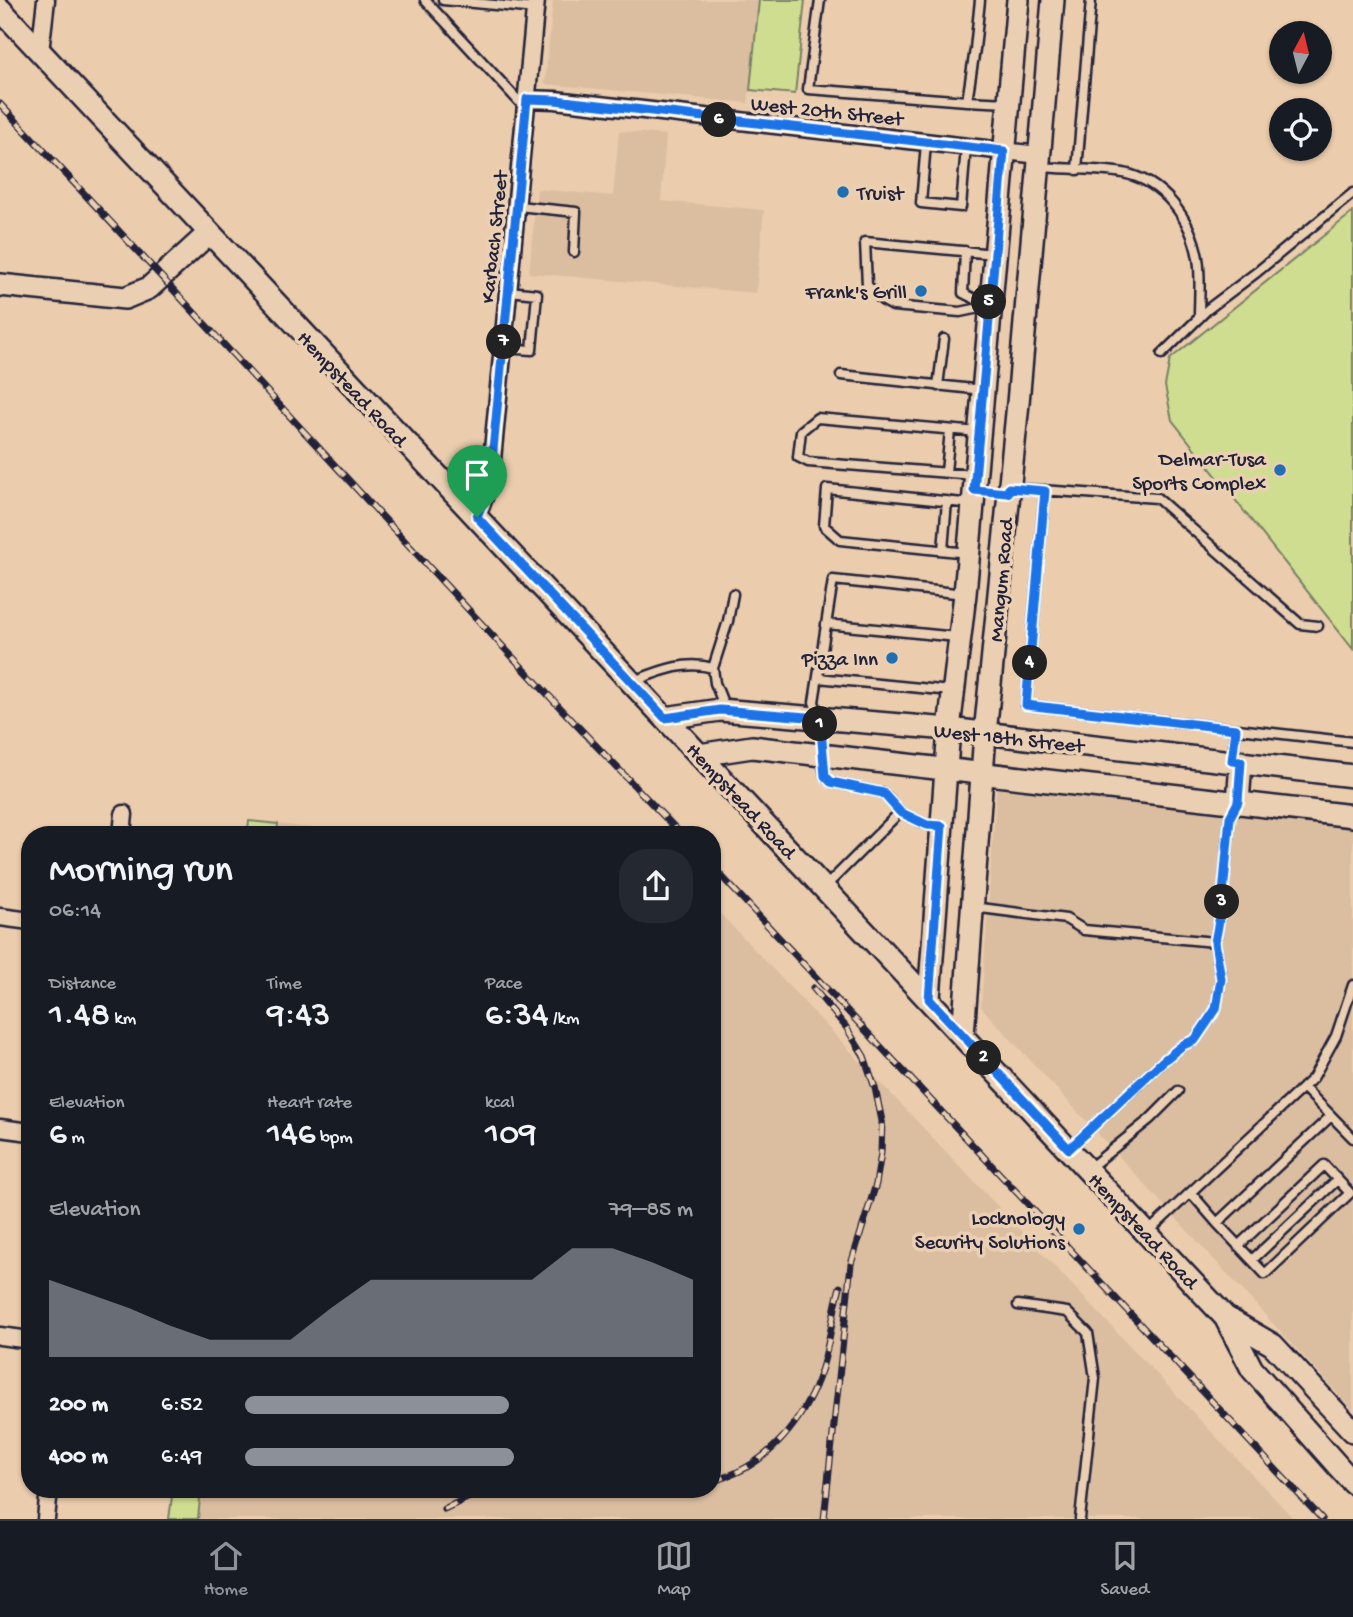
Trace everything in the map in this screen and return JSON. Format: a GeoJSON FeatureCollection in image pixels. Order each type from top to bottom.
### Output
{"type":"FeatureCollection","features":[{"type":"Feature","properties":{"kind":"main road","name":"Mangum Road"},"geometry":{"type":"LineString","coordinates":[[929,999],[949,729],[969,553],[1018,0]]}},
{"type":"Feature","properties":{"kind":"main road","name":"Mangum Road"},"geometry":{"type":"LineString","coordinates":[[963,1035],[985,734],[1053,0]]}},
{"type":"Feature","properties":{"kind":"main road","name":"Hempstead Road"},"geometry":{"type":"LineString","coordinates":[[0,9],[1225,1317],[1252,1369],[1353,1483]]}},
{"type":"Feature","properties":{"kind":"main road"},"geometry":{"type":"LineString","coordinates":[[0,285],[125,298],[149,288],[208,233]]}},
{"type":"Feature","properties":{"kind":"main road"},"geometry":{"type":"LineString","coordinates":[[974,490],[1009,490]]}},
{"type":"Feature","properties":{"kind":"main road","name":"West 18th Street"},"geometry":{"type":"LineString","coordinates":[[665,718],[726,710],[949,729],[1353,776]]}},
{"type":"Feature","properties":{"kind":"main road"},"geometry":{"type":"LineString","coordinates":[[820,718],[821,755]]}},
{"type":"Feature","properties":{"kind":"main road","name":"West 18th Street"},"geometry":{"type":"LineString","coordinates":[[699,755],[752,747],[1353,816]]}},
{"type":"Feature","properties":{"kind":"main road"},"geometry":{"type":"LineString","coordinates":[[1236,762],[1238,802]]}},
{"type":"Feature","properties":{"kind":"main road","name":"Hempstead Road"},"geometry":{"type":"LineString","coordinates":[[1225,1317],[1273,1345],[1353,1431]]}},
{"type":"Feature","properties":{"kind":"street"},"geometry":{"type":"LineString","coordinates":[[40,52],[46,0]]}},
{"type":"Feature","properties":{"kind":"street","name":"Karbach Street"},"geometry":{"type":"LineString","coordinates":[[477,517],[490,481],[536,5]]}},
{"type":"Feature","properties":{"kind":"street","name":"West 20th Street"},"geometry":{"type":"LineString","coordinates":[[527,105],[555,100],[1004,151],[1039,161]]}},
{"type":"Feature","properties":{"kind":"street"},"geometry":{"type":"LineString","coordinates":[[123,826],[124,814]]}},
{"type":"Feature","properties":{"kind":"street"},"geometry":{"type":"LineString","coordinates":[[0,917],[21,919]]}},
{"type":"Feature","properties":{"kind":"street"},"geometry":{"type":"LineString","coordinates":[[0,1128],[21,1131]]}},
{"type":"Feature","properties":{"kind":"street"},"geometry":{"type":"LineString","coordinates":[[0,1336],[21,1339]]}},
{"type":"Feature","properties":{"kind":"street"},"geometry":{"type":"LineString","coordinates":[[46,1519],[48,1498]]}},
{"type":"Feature","properties":{"kind":"lane"},"geometry":{"type":"LineString","coordinates":[[425,0],[527,105]]}},
{"type":"Feature","properties":{"kind":"lane"},"geometry":{"type":"LineString","coordinates":[[443,0],[536,5]]}},
{"type":"Feature","properties":{"kind":"lane"},"geometry":{"type":"LineString","coordinates":[[820,0],[808,89],[1008,103]]}},
{"type":"Feature","properties":{"kind":"lane"},"geometry":{"type":"LineString","coordinates":[[967,102],[980,0]]}},
{"type":"Feature","properties":{"kind":"lane"},"geometry":{"type":"LineString","coordinates":[[1077,170],[1091,0]]}},
{"type":"Feature","properties":{"kind":"lane"},"geometry":{"type":"LineString","coordinates":[[926,143],[921,203],[961,207],[966,147]]}},
{"type":"Feature","properties":{"kind":"lane"},"geometry":{"type":"LineString","coordinates":[[1039,161],[1077,170],[1124,174],[1152,183],[1171,201],[1190,226],[1198,260],[1199,318]]}},
{"type":"Feature","properties":{"kind":"lane"},"geometry":{"type":"LineString","coordinates":[[1163,354],[1199,318],[1353,193]]}},
{"type":"Feature","properties":{"kind":"lane"},"geometry":{"type":"LineString","coordinates":[[518,206],[576,212],[574,252]]}},
{"type":"Feature","properties":{"kind":"lane"},"geometry":{"type":"LineString","coordinates":[[989,306],[960,312],[893,306],[882,300],[867,285],[865,242],[994,254]]}},
{"type":"Feature","properties":{"kind":"lane"},"geometry":{"type":"LineString","coordinates":[[965,251],[962,293],[989,306]]}},
{"type":"Feature","properties":{"kind":"lane"},"geometry":{"type":"LineString","coordinates":[[503,348],[532,351],[537,294],[509,291]]}},
{"type":"Feature","properties":{"kind":"lane"},"geometry":{"type":"LineString","coordinates":[[938,386],[944,339]]}},
{"type":"Feature","properties":{"kind":"lane"},"geometry":{"type":"LineString","coordinates":[[841,375],[983,390]]}},
{"type":"Feature","properties":{"kind":"lane"},"geometry":{"type":"LineString","coordinates":[[974,490],[946,472],[808,462],[798,457],[801,431],[817,418],[979,432]]}},
{"type":"Feature","properties":{"kind":"lane"},"geometry":{"type":"LineString","coordinates":[[946,472],[950,430]]}},
{"type":"Feature","properties":{"kind":"lane"},"geometry":{"type":"LineString","coordinates":[[969,553],[840,540],[824,526],[827,489],[947,501],[974,490]]}},
{"type":"Feature","properties":{"kind":"lane"},"geometry":{"type":"LineString","coordinates":[[1009,490],[1157,498],[1300,624],[1318,626]]}},
{"type":"Feature","properties":{"kind":"lane"},"geometry":{"type":"LineString","coordinates":[[1045,491],[1026,705],[1353,742]]}},
{"type":"Feature","properties":{"kind":"lane"},"geometry":{"type":"LineString","coordinates":[[943,550],[947,501]]}},
{"type":"Feature","properties":{"kind":"lane"},"geometry":{"type":"LineString","coordinates":[[820,718],[814,702],[833,580],[965,594]]}},
{"type":"Feature","properties":{"kind":"lane"},"geometry":{"type":"LineString","coordinates":[[726,710],[715,682],[713,668],[728,621],[733,594]]}},
{"type":"Feature","properties":{"kind":"lane"},"geometry":{"type":"LineString","coordinates":[[826,624],[960,637]]}},
{"type":"Feature","properties":{"kind":"lane"},"geometry":{"type":"LineString","coordinates":[[631,682],[669,667],[703,665],[713,668]]}},
{"type":"Feature","properties":{"kind":"lane"},"geometry":{"type":"LineString","coordinates":[[818,678],[954,691]]}},
{"type":"Feature","properties":{"kind":"lane"},"geometry":{"type":"LineString","coordinates":[[1236,729],[1236,762]]}},
{"type":"Feature","properties":{"kind":"lane"},"geometry":{"type":"LineString","coordinates":[[821,755],[825,776],[831,782],[883,793],[900,812],[927,825],[942,826]]}},
{"type":"Feature","properties":{"kind":"lane"},"geometry":{"type":"LineString","coordinates":[[1069,1149],[1163,1061],[1183,1045],[1195,1040],[1216,1009],[1221,979],[1215,942],[1222,905],[1230,817],[1238,802]]}},
{"type":"Feature","properties":{"kind":"lane"},"geometry":{"type":"LineString","coordinates":[[824,888],[900,812]]}},
{"type":"Feature","properties":{"kind":"lane"},"geometry":{"type":"LineString","coordinates":[[972,907],[1066,919],[1084,930],[1215,942]]}},
{"type":"Feature","properties":{"kind":"lane"},"geometry":{"type":"LineString","coordinates":[[1147,1233],[1312,1078],[1336,1036],[1353,985]]}},
{"type":"Feature","properties":{"kind":"lane"},"geometry":{"type":"LineString","coordinates":[[1303,1087],[1353,1138]]}},
{"type":"Feature","properties":{"kind":"lane"},"geometry":{"type":"LineString","coordinates":[[1088,1169],[1150,1119],[1178,1091]]}},
{"type":"Feature","properties":{"kind":"lane"},"geometry":{"type":"LineString","coordinates":[[1217,1223],[1331,1116]]}},
{"type":"Feature","properties":{"kind":"lane"},"geometry":{"type":"LineString","coordinates":[[1191,1194],[1238,1246],[1265,1274],[1350,1193],[1324,1164],[1238,1246]]}},
{"type":"Feature","properties":{"kind":"lane"},"geometry":{"type":"LineString","coordinates":[[1252,1259],[1337,1180]]}},
{"type":"Feature","properties":{"kind":"lane"},"geometry":{"type":"LineString","coordinates":[[1018,1305],[1067,1312],[1088,1334],[1095,1378],[1080,1519]]}},
{"type":"Feature","properties":{"kind":"shaded area"},"geometry":{"type":"Polygon","coordinates":[[[553,0],[759,0],[748,103],[545,84],[553,0]]]}},
{"type":"Feature","properties":{"kind":"shaded area"},"geometry":{"type":"Polygon","coordinates":[[[619,131],[666,135],[661,201],[764,210],[756,293],[529,273],[537,189],[613,196],[619,131]]]}},
{"type":"Feature","properties":{"kind":"shaded area"},"geometry":{"type":"Polygon","coordinates":[[[997,780],[1353,822],[1353,1410],[981,1007],[997,780]]]}},
{"type":"Feature","properties":{"kind":"shaded area"},"geometry":{"type":"Polygon","coordinates":[[[721,914],[1294,1519],[198,1519],[200,1498],[721,1498],[721,914]]]}},
{"type":"Feature","properties":{"kind":"green space"},"geometry":{"type":"Polygon","coordinates":[[[759,0],[805,0],[795,94],[750,90],[759,0]]]}},
{"type":"Feature","properties":{"kind":"green space"},"geometry":{"type":"Polygon","coordinates":[[[1353,212],[1353,649],[1172,420],[1165,386],[1170,359],[1353,212]]]}},
{"type":"Feature","properties":{"kind":"green space"},"geometry":{"type":"Polygon","coordinates":[[[249,821],[278,824],[278,826],[248,826],[249,821]]]}},
{"type":"Feature","properties":{"kind":"green space"},"geometry":{"type":"Polygon","coordinates":[[[172,1498],[200,1498],[198,1519],[169,1519],[172,1498]]]}},
{"type":"Feature","properties":{"kind":"railway"},"geometry":{"type":"LineString","coordinates":[[0,104],[510,654],[673,826]]}},
{"type":"Feature","properties":{"kind":"railway"},"geometry":{"type":"LineString","coordinates":[[721,876],[1322,1519]]}},
{"type":"Feature","properties":{"kind":"railway"},"geometry":{"type":"LineString","coordinates":[[813,988],[846,1027],[864,1056],[882,1121],[876,1184],[851,1264],[824,1519]]}},
{"type":"Feature","properties":{"kind":"railway"},"geometry":{"type":"LineString","coordinates":[[721,1478],[749,1466],[766,1454],[793,1425],[804,1408],[821,1371],[840,1287]]}},
{"type":"Feature","properties":{"kind":"railway"},"geometry":{"type":"LineString","coordinates":[[444,1509],[467,1498]]}},
{"type":"Feature","properties":{"kind":"place","name":"Truist"},"geometry":{"type":"Point","coordinates":[843,192]}},
{"type":"Feature","properties":{"kind":"place","name":"Frank's Grill"},"geometry":{"type":"Point","coordinates":[921,291]}},
{"type":"Feature","properties":{"kind":"place","name":"Delmar-Tusa Sports Complex"},"geometry":{"type":"Point","coordinates":[1280,470]}},
{"type":"Feature","properties":{"kind":"place","name":"Pizza Inn"},"geometry":{"type":"Point","coordinates":[892,658]}},
{"type":"Feature","properties":{"kind":"place","name":"Locknology Security Solutions"},"geometry":{"type":"Point","coordinates":[1079,1229]}},
{"type":"Feature","properties":{"kind":"route"},"geometry":{"type":"LineString","coordinates":[[527,99],[1004,151],[974,490],[1008,493],[1009,488],[1045,491],[1026,705],[1236,729],[1232,761],[1241,762],[1238,802],[1230,817],[1224,859],[1222,905],[1215,942],[1221,979],[1216,1009],[1195,1040],[1183,1045],[1163,1061],[1069,1149],[929,999],[942,826],[927,825],[900,812],[883,793],[831,782],[825,776],[821,755],[820,718],[720,710],[665,718],[477,517],[490,481],[527,99]]}}]}
